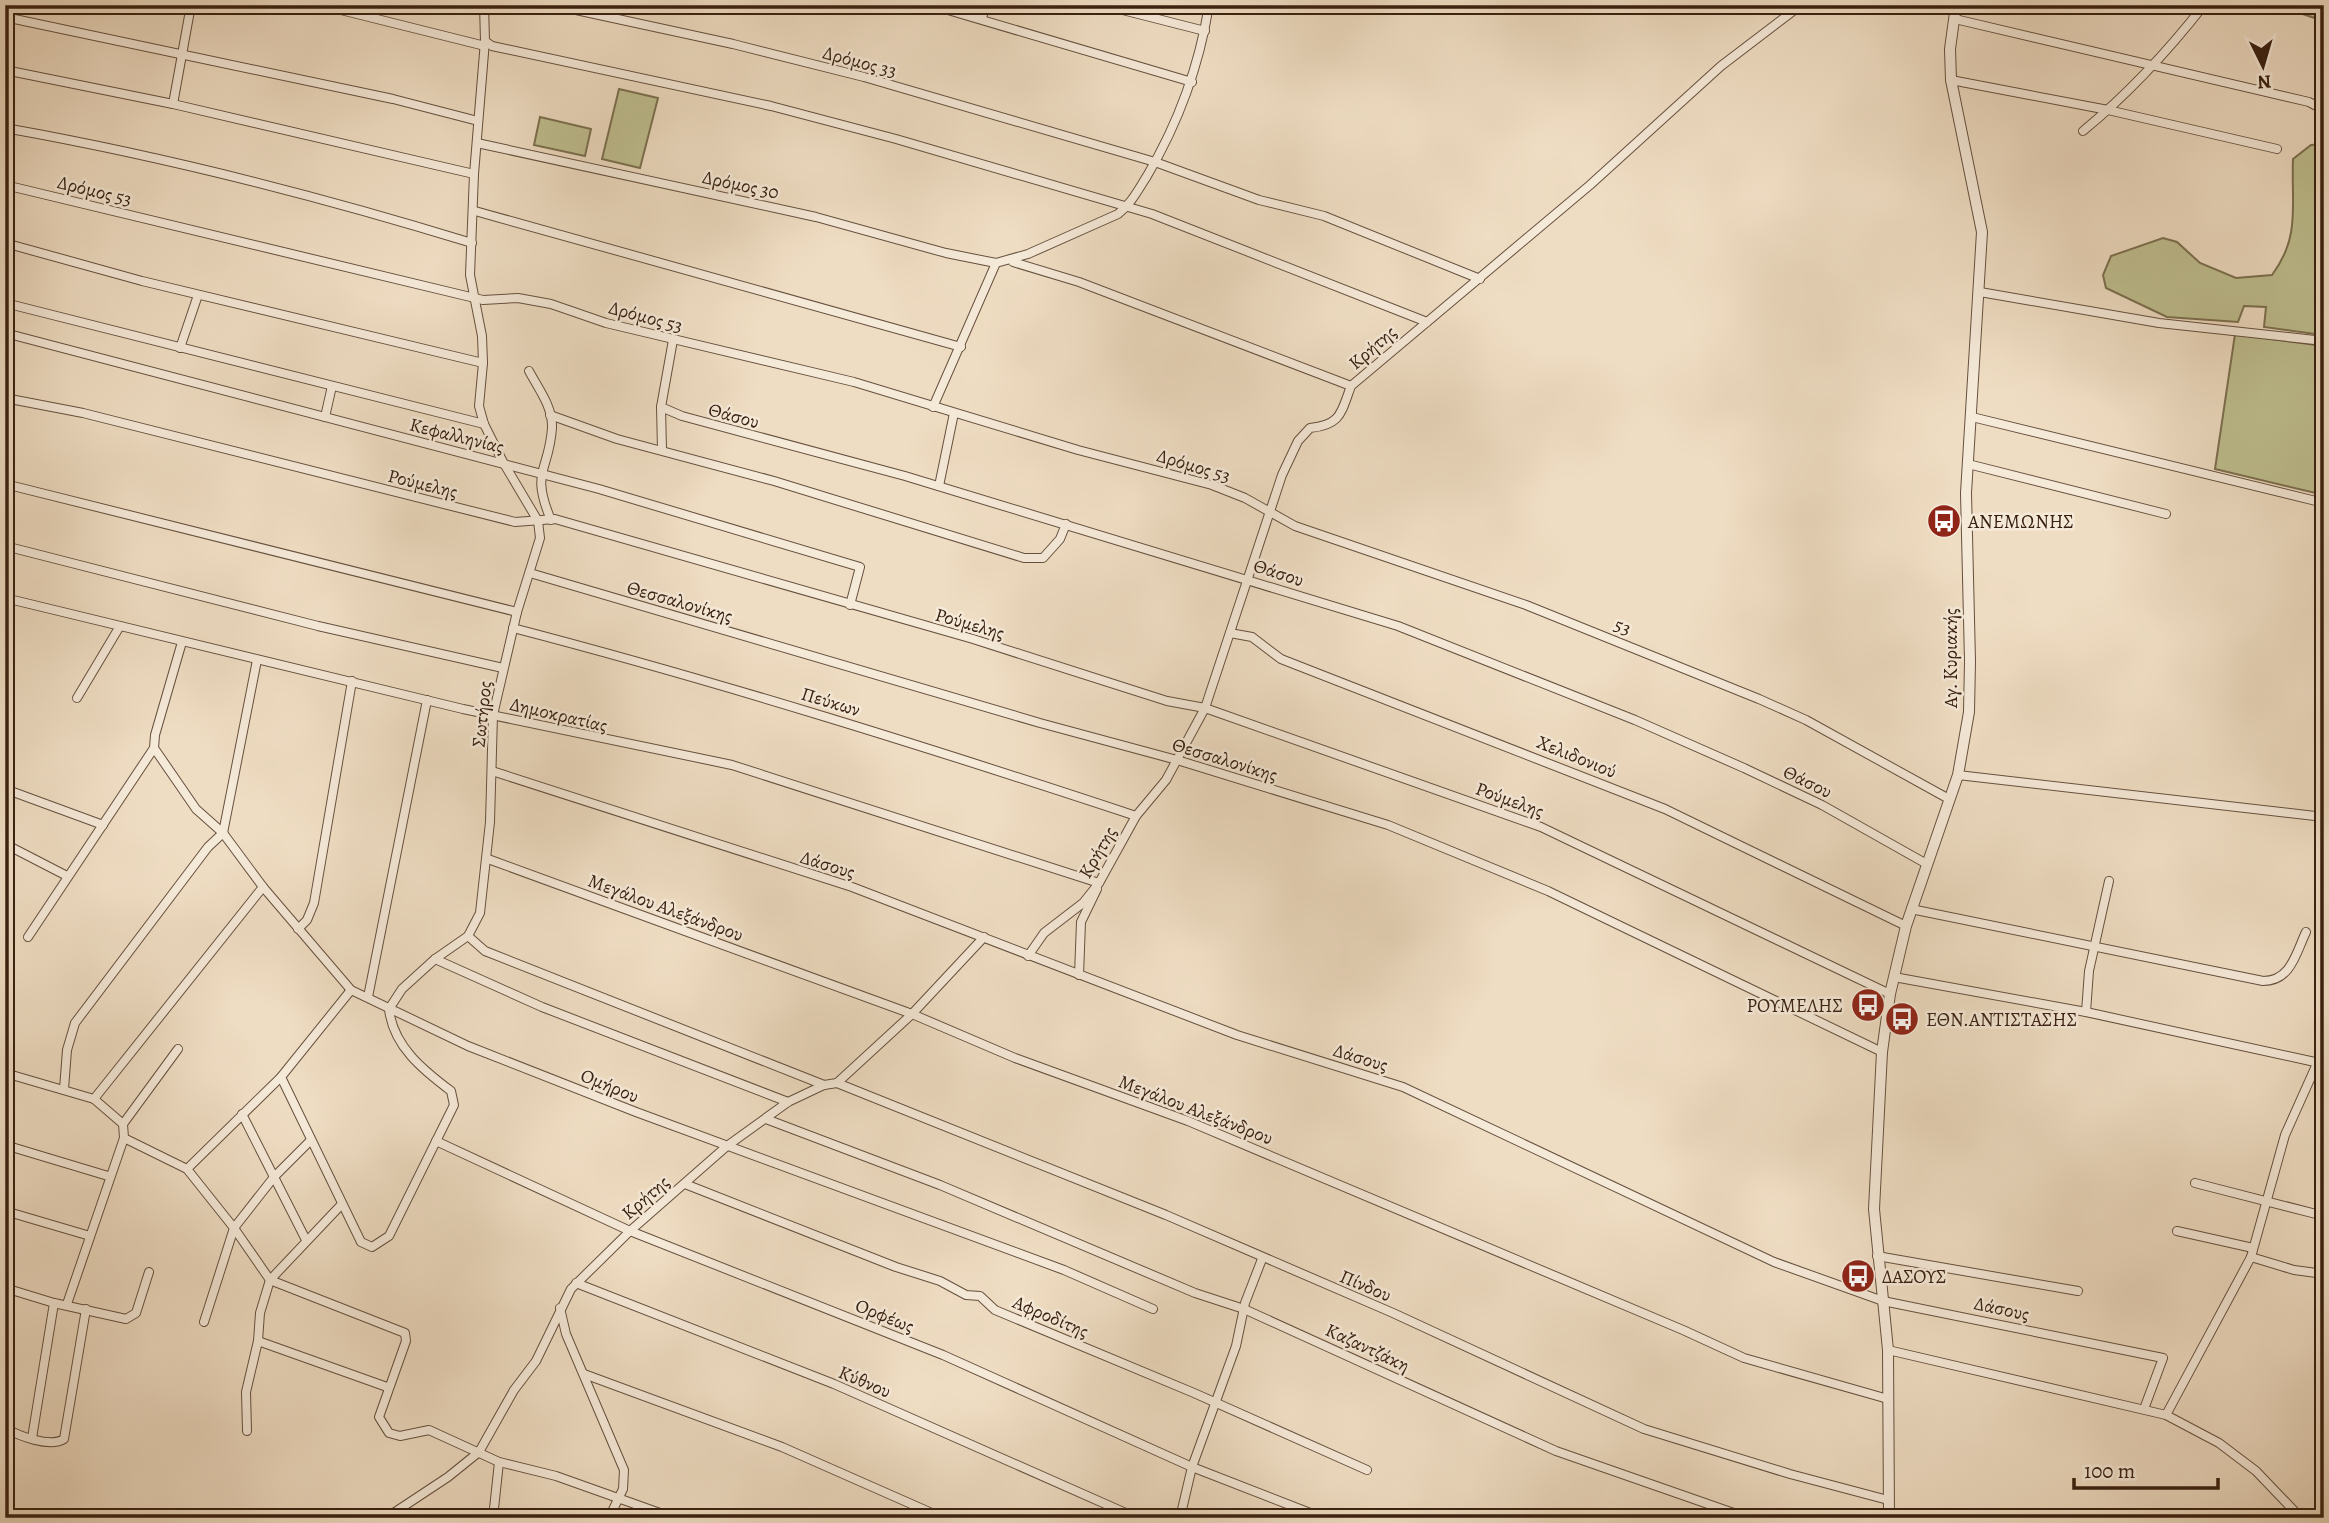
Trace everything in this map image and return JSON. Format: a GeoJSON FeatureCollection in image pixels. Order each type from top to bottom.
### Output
{"type":"FeatureCollection","features":[{"type":"Feature","properties":{"kind":"street"},"geometry":{"type":"LineString","coordinates":[[173,104],[191,5]]}},
{"type":"Feature","properties":{"kind":"street"},"geometry":{"type":"LineString","coordinates":[[321,5],[598,71],[771,106],[997,169],[1152,214],[1427,322]]}},
{"type":"Feature","properties":{"kind":"street"},"geometry":{"type":"LineString","coordinates":[[484,5],[485,44],[474,174],[475,211],[470,275],[483,363],[479,406],[484,424],[503,463],[538,521]]}},
{"type":"Feature","properties":{"kind":"street","name":"Δρόμος 33"},"geometry":{"type":"LineString","coordinates":[[553,5],[733,44],[851,74],[1155,162],[1259,200],[1324,216],[1480,279]]}},
{"type":"Feature","properties":{"kind":"street"},"geometry":{"type":"LineString","coordinates":[[931,5],[1192,82]]}},
{"type":"Feature","properties":{"kind":"street"},"geometry":{"type":"LineString","coordinates":[[982,19],[985,5]]}},
{"type":"Feature","properties":{"kind":"street"},"geometry":{"type":"LineString","coordinates":[[1103,5],[1205,31]]}},
{"type":"Feature","properties":{"kind":"street"},"geometry":{"type":"LineString","coordinates":[[933,407],[1000,263],[1041,249],[1118,214],[1127,207],[1155,162],[1192,82],[1209,5]]}},
{"type":"Feature","properties":{"kind":"street","name":"Κρήτης"},"geometry":{"type":"LineString","coordinates":[[1028,956],[1044,933],[1083,903],[1099,883],[1136,816],[1166,780],[1205,708],[1282,475],[1298,441],[1310,428],[1329,426],[1339,417],[1352,386],[1480,279],[1721,66],[1801,5]]}},
{"type":"Feature","properties":{"kind":"street","name":"Αγ. Κυριακής"},"geometry":{"type":"LineString","coordinates":[[1889,1518],[1888,1350],[1874,1209],[1882,1052],[1890,994],[1910,909],[1958,775],[1967,732],[1970,674],[1965,536],[1980,292],[1979,212],[1959,130],[1951,80],[1950,49],[1956,5]]}},
{"type":"Feature","properties":{"kind":"street"},"geometry":{"type":"LineString","coordinates":[[2083,131],[2108,110],[2154,63],[2204,5]]}},
{"type":"Feature","properties":{"kind":"street"},"geometry":{"type":"LineString","coordinates":[[5,17],[478,121]]}},
{"type":"Feature","properties":{"kind":"street"},"geometry":{"type":"LineString","coordinates":[[1955,19],[2154,63],[2309,102],[2324,110]]}},
{"type":"Feature","properties":{"kind":"street"},"geometry":{"type":"LineString","coordinates":[[5,70],[173,104],[474,174]]}},
{"type":"Feature","properties":{"kind":"street"},"geometry":{"type":"LineString","coordinates":[[1951,80],[2108,110],[2277,149]]}},
{"type":"Feature","properties":{"kind":"street"},"geometry":{"type":"LineString","coordinates":[[5,128],[228,175],[345,204],[472,243]]}},
{"type":"Feature","properties":{"kind":"street","name":"Δρόμος 30"},"geometry":{"type":"LineString","coordinates":[[477,143],[816,217],[1000,263],[1019,262],[1079,282],[1352,386]]}},
{"type":"Feature","properties":{"kind":"street","name":"Δρόμος 53"},"geometry":{"type":"LineString","coordinates":[[5,185],[491,302],[518,298],[551,304],[673,340],[854,382],[933,407],[1212,485],[1245,498],[1270,514]]}},
{"type":"Feature","properties":{"kind":"street"},"geometry":{"type":"LineString","coordinates":[[475,211],[961,347]]}},
{"type":"Feature","properties":{"kind":"street"},"geometry":{"type":"LineString","coordinates":[[5,243],[198,295],[483,363]]}},
{"type":"Feature","properties":{"kind":"street"},"geometry":{"type":"LineString","coordinates":[[1980,292],[2159,323],[2324,341]]}},
{"type":"Feature","properties":{"kind":"street"},"geometry":{"type":"LineString","coordinates":[[180,348],[198,295]]}},
{"type":"Feature","properties":{"kind":"street"},"geometry":{"type":"LineString","coordinates":[[5,303],[484,424]]}},
{"type":"Feature","properties":{"kind":"street","name":"Κεφαλληνίας"},"geometry":{"type":"LineString","coordinates":[[5,333],[503,463],[692,515],[860,568],[850,605]]}},
{"type":"Feature","properties":{"kind":"street"},"geometry":{"type":"LineString","coordinates":[[662,450],[661,407],[673,340]]}},
{"type":"Feature","properties":{"kind":"street"},"geometry":{"type":"LineString","coordinates":[[529,371],[550,415],[552,427],[540,474],[540,488],[551,520]]}},
{"type":"Feature","properties":{"kind":"street"},"geometry":{"type":"LineString","coordinates":[[325,417],[332,386]]}},
{"type":"Feature","properties":{"kind":"street","name":"Ρούμελης"},"geometry":{"type":"LineString","coordinates":[[5,398],[83,413],[515,522],[551,520],[973,639],[1167,701],[1205,708],[1541,827],[1890,994]]}},
{"type":"Feature","properties":{"kind":"street","name":"Θάσου"},"geometry":{"type":"LineString","coordinates":[[661,407],[737,432],[939,486],[1398,626],[1635,720],[1822,805],[1925,863]]}},
{"type":"Feature","properties":{"kind":"street"},"geometry":{"type":"LineString","coordinates":[[939,486],[954,413]]}},
{"type":"Feature","properties":{"kind":"street"},"geometry":{"type":"LineString","coordinates":[[550,415],[617,439],[1034,560],[1052,550],[1066,524]]}},
{"type":"Feature","properties":{"kind":"street"},"geometry":{"type":"LineString","coordinates":[[1972,417],[2324,503]]}},
{"type":"Feature","properties":{"kind":"street"},"geometry":{"type":"LineString","coordinates":[[1968,464],[2166,514]]}},
{"type":"Feature","properties":{"kind":"street"},"geometry":{"type":"LineString","coordinates":[[5,484],[517,612]]}},
{"type":"Feature","properties":{"kind":"street","name":"53"},"geometry":{"type":"LineString","coordinates":[[1270,514],[1526,604],[1759,699],[1806,720],[1875,761],[1950,799]]}},
{"type":"Feature","properties":{"kind":"street","name":"Σωτήρος"},"geometry":{"type":"LineString","coordinates":[[468,936],[480,913],[488,859],[493,715],[517,612],[540,538],[538,521]]}},
{"type":"Feature","properties":{"kind":"street"},"geometry":{"type":"LineString","coordinates":[[5,546],[318,626],[503,668]]}},
{"type":"Feature","properties":{"kind":"street","name":"Θεσσαλονίκης"},"geometry":{"type":"LineString","coordinates":[[530,573],[1040,723],[1177,760],[1388,825],[1548,891],[1882,1052]]}},
{"type":"Feature","properties":{"kind":"street","name":"Δημοκρατίας"},"geometry":{"type":"LineString","coordinates":[[5,598],[427,700],[732,765],[1099,883]]}},
{"type":"Feature","properties":{"kind":"street"},"geometry":{"type":"LineString","coordinates":[[77,698],[120,626]]}},
{"type":"Feature","properties":{"kind":"street","name":"Πεύκων"},"geometry":{"type":"LineString","coordinates":[[513,628],[669,668],[896,737],[1136,816]]}},
{"type":"Feature","properties":{"kind":"street","name":"Χελιδονιού"},"geometry":{"type":"LineString","coordinates":[[1230,633],[1252,637],[1281,659],[1665,808],[1906,926]]}},
{"type":"Feature","properties":{"kind":"street"},"geometry":{"type":"LineString","coordinates":[[28,937],[154,748],[155,735],[182,642]]}},
{"type":"Feature","properties":{"kind":"street"},"geometry":{"type":"LineString","coordinates":[[64,1089],[67,1050],[75,1023],[208,847],[223,834],[257,660]]}},
{"type":"Feature","properties":{"kind":"street"},"geometry":{"type":"LineString","coordinates":[[298,929],[307,920],[314,903],[352,681]]}},
{"type":"Feature","properties":{"kind":"street"},"geometry":{"type":"LineString","coordinates":[[368,997],[427,700]]}},
{"type":"Feature","properties":{"kind":"street","name":"Ομήρου"},"geometry":{"type":"LineString","coordinates":[[154,748],[196,809],[223,834],[263,887],[351,990],[468,1046],[727,1146],[1064,1270],[1153,1309]]}},
{"type":"Feature","properties":{"kind":"street","name":"Δάσους"},"geometry":{"type":"LineString","coordinates":[[492,771],[852,887],[1237,1035],[1403,1087],[1684,1217],[1774,1262],[1883,1301],[2163,1358],[2144,1409]]}},
{"type":"Feature","properties":{"kind":"street"},"geometry":{"type":"LineString","coordinates":[[1958,775],[2324,817]]}},
{"type":"Feature","properties":{"kind":"street"},"geometry":{"type":"LineString","coordinates":[[5,789],[103,825]]}},
{"type":"Feature","properties":{"kind":"street"},"geometry":{"type":"LineString","coordinates":[[5,844],[67,876]]}},
{"type":"Feature","properties":{"kind":"street","name":"Μεγάλου Αλεξάνδρου"},"geometry":{"type":"LineString","coordinates":[[488,859],[912,1014],[1003,1054],[1297,1165],[1683,1330],[1727,1352],[1888,1399]]}},
{"type":"Feature","properties":{"kind":"street"},"geometry":{"type":"LineString","coordinates":[[2086,1012],[2095,947],[2109,881]]}},
{"type":"Feature","properties":{"kind":"street"},"geometry":{"type":"LineString","coordinates":[[1079,975],[1081,922],[1099,883]]}},
{"type":"Feature","properties":{"kind":"street"},"geometry":{"type":"LineString","coordinates":[[94,1099],[263,887]]}},
{"type":"Feature","properties":{"kind":"street"},"geometry":{"type":"LineString","coordinates":[[1910,909],[2271,981],[2287,972],[2305,932]]}},
{"type":"Feature","properties":{"kind":"street"},"geometry":{"type":"LineString","coordinates":[[281,1077],[361,1242],[372,1247],[383,1243],[404,1211],[454,1105],[451,1091],[426,1072],[395,1034],[389,1009],[402,989],[435,959],[468,936],[485,951],[824,1085]]}},
{"type":"Feature","properties":{"kind":"street"},"geometry":{"type":"LineString","coordinates":[[837,1083],[912,1014],[984,937]]}},
{"type":"Feature","properties":{"kind":"street"},"geometry":{"type":"LineString","coordinates":[[435,959],[542,1007],[789,1102]]}},
{"type":"Feature","properties":{"kind":"street"},"geometry":{"type":"LineString","coordinates":[[1894,977],[2086,1012],[2320,1063]]}},
{"type":"Feature","properties":{"kind":"street"},"geometry":{"type":"LineString","coordinates":[[187,1169],[281,1077],[351,990]]}},
{"type":"Feature","properties":{"kind":"street"},"geometry":{"type":"LineString","coordinates":[[2166,1415],[2252,1253],[2285,1135],[2320,1063],[2324,1048]]}},
{"type":"Feature","properties":{"kind":"street"},"geometry":{"type":"LineString","coordinates":[[122,1124],[178,1049]]}},
{"type":"Feature","properties":{"kind":"street"},"geometry":{"type":"LineString","coordinates":[[5,1073],[94,1099],[122,1124],[124,1138],[108,1176],[66,1304]]}},
{"type":"Feature","properties":{"kind":"street","name":"Κρήτης"},"geometry":{"type":"LineString","coordinates":[[479,1452],[514,1390],[536,1361],[560,1308],[576,1283],[629,1231],[727,1146],[789,1102],[824,1085],[837,1083]]}},
{"type":"Feature","properties":{"kind":"street","name":"Πίνδου"},"geometry":{"type":"LineString","coordinates":[[837,1083],[1041,1163],[1393,1313],[1644,1429],[1790,1474],[1888,1500]]}},
{"type":"Feature","properties":{"kind":"street"},"geometry":{"type":"LineString","coordinates":[[242,1114],[306,1240]]}},
{"type":"Feature","properties":{"kind":"street","name":"Καζαντζάκη"},"geometry":{"type":"LineString","coordinates":[[766,1119],[976,1201],[1195,1293],[1244,1309],[1556,1451],[1748,1518]]}},
{"type":"Feature","properties":{"kind":"street"},"geometry":{"type":"LineString","coordinates":[[124,1138],[187,1169],[234,1228],[270,1280],[307,1297],[405,1333],[406,1341],[387,1387],[379,1417],[389,1433],[400,1436],[429,1430],[499,1462],[556,1476],[674,1518]]}},
{"type":"Feature","properties":{"kind":"street","name":"Ορφέως"},"geometry":{"type":"LineString","coordinates":[[436,1140],[629,1231],[943,1355],[1192,1467],[1323,1518]]}},
{"type":"Feature","properties":{"kind":"street"},"geometry":{"type":"LineString","coordinates":[[204,1322],[234,1228],[274,1177],[310,1141]]}},
{"type":"Feature","properties":{"kind":"street"},"geometry":{"type":"LineString","coordinates":[[5,1145],[108,1176]]}},
{"type":"Feature","properties":{"kind":"street"},"geometry":{"type":"LineString","coordinates":[[2195,1183],[2324,1216]]}},
{"type":"Feature","properties":{"kind":"street","name":"Αφροδίτης"},"geometry":{"type":"LineString","coordinates":[[685,1184],[918,1276],[940,1281],[966,1295],[980,1296],[995,1310],[1215,1402],[1367,1470]]}},
{"type":"Feature","properties":{"kind":"street"},"geometry":{"type":"LineString","coordinates":[[247,1431],[246,1392],[258,1340],[260,1313],[270,1280],[342,1204]]}},
{"type":"Feature","properties":{"kind":"street"},"geometry":{"type":"LineString","coordinates":[[5,1210],[90,1236]]}},
{"type":"Feature","properties":{"kind":"street"},"geometry":{"type":"LineString","coordinates":[[2177,1231],[2252,1253],[2294,1270],[2324,1274]]}},
{"type":"Feature","properties":{"kind":"street"},"geometry":{"type":"LineString","coordinates":[[1877,1256],[2078,1292]]}},
{"type":"Feature","properties":{"kind":"street"},"geometry":{"type":"LineString","coordinates":[[1180,1518],[1192,1467],[1236,1346],[1244,1309],[1262,1259]]}},
{"type":"Feature","properties":{"kind":"street"},"geometry":{"type":"LineString","coordinates":[[5,1288],[54,1303],[121,1318],[133,1316],[149,1272]]}},
{"type":"Feature","properties":{"kind":"street","name":"Κύθνου"},"geometry":{"type":"LineString","coordinates":[[576,1283],[834,1384],[1137,1518]]}},
{"type":"Feature","properties":{"kind":"street"},"geometry":{"type":"LineString","coordinates":[[32,1438],[54,1303]]}},
{"type":"Feature","properties":{"kind":"street"},"geometry":{"type":"LineString","coordinates":[[560,1308],[566,1334],[624,1470],[623,1489],[608,1518]]}},
{"type":"Feature","properties":{"kind":"street"},"geometry":{"type":"LineString","coordinates":[[5,1428],[32,1438],[59,1443],[65,1434],[86,1309]]}},
{"type":"Feature","properties":{"kind":"street"},"geometry":{"type":"LineString","coordinates":[[258,1340],[387,1387]]}},
{"type":"Feature","properties":{"kind":"street"},"geometry":{"type":"LineString","coordinates":[[1888,1350],[2166,1415],[2196,1429],[2238,1457],[2301,1518]]}},
{"type":"Feature","properties":{"kind":"street"},"geometry":{"type":"LineString","coordinates":[[584,1374],[782,1447],[943,1518]]}},
{"type":"Feature","properties":{"kind":"street"},"geometry":{"type":"LineString","coordinates":[[386,1518],[448,1478],[479,1452]]}},
{"type":"Feature","properties":{"kind":"street"},"geometry":{"type":"LineString","coordinates":[[493,1518],[499,1462]]}},
{"type":"Feature","properties":{"kind":"street"},"geometry":{"type":"LineString","coordinates":[[2316,1518],[2324,1505]]}},
{"type":"Feature","properties":{"kind":"green space"},"geometry":{"type":"Polygon","coordinates":[[[2285,5],[2324,5],[2324,21],[2287,9],[2285,5]]]}},
{"type":"Feature","properties":{"kind":"green space"},"geometry":{"type":"Polygon","coordinates":[[[619,89],[658,98],[640,168],[602,159],[619,89]]]}},
{"type":"Feature","properties":{"kind":"green space"},"geometry":{"type":"Polygon","coordinates":[[[540,117],[591,129],[585,156],[534,145],[540,117]]]}},
{"type":"Feature","properties":{"kind":"green space"},"geometry":{"type":"Polygon","coordinates":[[[2324,144],[2324,316],[2315,334],[2264,327],[2266,307],[2244,306],[2238,322],[2167,317],[2106,288],[2103,275],[2111,256],[2163,238],[2177,242],[2200,263],[2236,278],[2272,275],[2281,261],[2291,233],[2293,159],[2311,145],[2324,144]]]}},
{"type":"Feature","properties":{"kind":"green space"},"geometry":{"type":"Polygon","coordinates":[[[2235,334],[2324,346],[2324,495],[2215,469],[2235,334]]]}},
{"type":"Feature","properties":{"kind":"place","name":"ΑΝΕΜΩΝΗΣ"},"geometry":{"type":"Point","coordinates":[1944,521]}},
{"type":"Feature","properties":{"kind":"place","name":"ΡΟΥΜΕΛΗΣ"},"geometry":{"type":"Point","coordinates":[1868,1005]}},
{"type":"Feature","properties":{"kind":"place","name":"ΕΘΝ.ΑΝΤΙΣΤΑΣΗΣ"},"geometry":{"type":"Point","coordinates":[1902,1019]}},
{"type":"Feature","properties":{"kind":"place","name":"ΔΑΣΟΥΣ"},"geometry":{"type":"Point","coordinates":[1858,1276]}}]}
